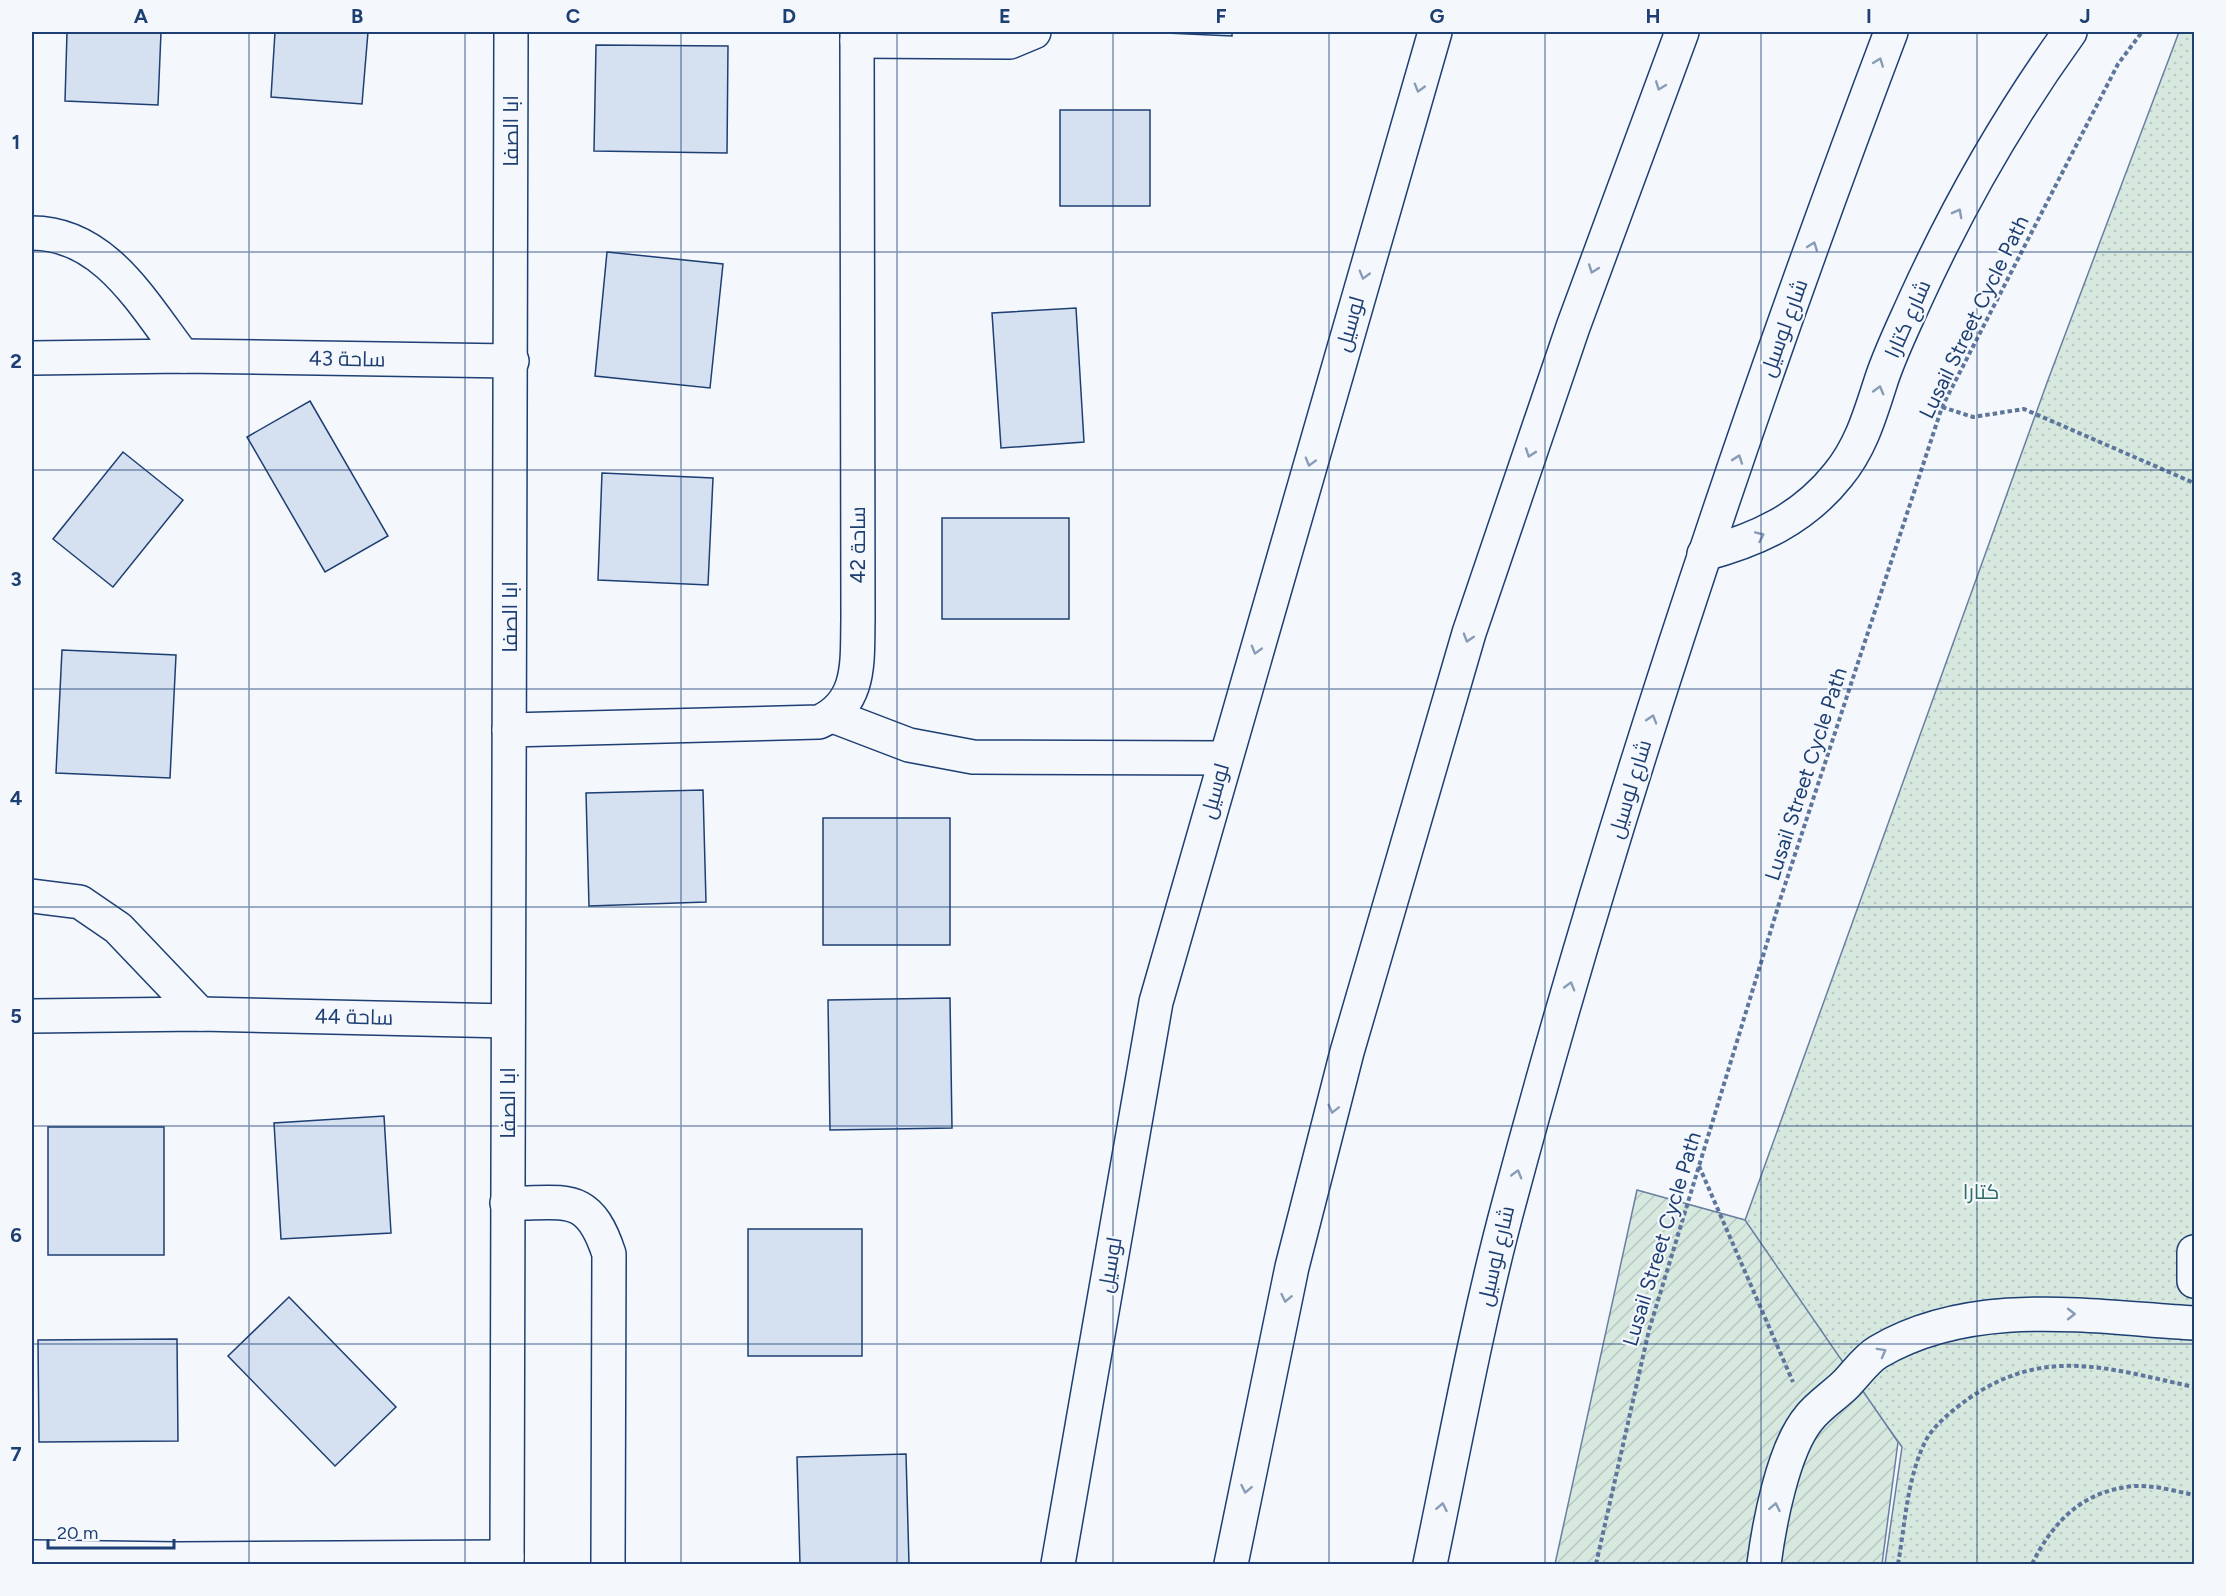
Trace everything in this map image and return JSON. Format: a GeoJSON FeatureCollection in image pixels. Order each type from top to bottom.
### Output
{"type":"FeatureCollection","features":[{"type":"Feature","properties":{"kind":"main road","name":"ابا الصفا"},"geometry":{"type":"LineString","coordinates":[[507,1561],[512,361],[511,32]]}},
{"type":"Feature","properties":{"kind":"main road","name":"ساحة 42"},"geometry":{"type":"LineString","coordinates":[[833,716],[845,704],[854,687],[857,670],[857,36],[1010,42],[1034,32]]}},
{"type":"Feature","properties":{"kind":"main road","name":"لوسيل"},"geometry":{"type":"LineString","coordinates":[[1058,1564],[1156,1002],[1435,32]]}},
{"type":"Feature","properties":{"kind":"main road"},"geometry":{"type":"LineString","coordinates":[[1231,1564],[1292,1267],[1341,1074],[1469,633],[1573,327],[1682,32]]}},
{"type":"Feature","properties":{"kind":"main road","name":"شارع لوسيل"},"geometry":{"type":"LineString","coordinates":[[1430,1564],[1469,1372],[1508,1206],[1580,948],[1704,554],[1891,32]]}},
{"type":"Feature","properties":{"kind":"main road","name":"شارع كتارا"},"geometry":{"type":"LineString","coordinates":[[1704,554],[1763,535],[1790,520],[1838,475],[1858,446],[1885,370],[1955,218],[1995,145],[2070,32]]}},
{"type":"Feature","properties":{"kind":"main road"},"geometry":{"type":"LineString","coordinates":[[32,233],[75,240],[97,253],[126,282],[183,356]]}},
{"type":"Feature","properties":{"kind":"main road","name":"ساحة 43"},"geometry":{"type":"LineString","coordinates":[[32,358],[183,356],[512,361]]}},
{"type":"Feature","properties":{"kind":"main road"},"geometry":{"type":"LineString","coordinates":[[509,730],[797,724],[819,722],[833,716],[909,745],[973,757],[1225,758]]}},
{"type":"Feature","properties":{"kind":"main road"},"geometry":{"type":"LineString","coordinates":[[32,896],[80,902],[118,928],[200,1014]]}},
{"type":"Feature","properties":{"kind":"main road","name":"ساحة 44"},"geometry":{"type":"LineString","coordinates":[[32,1016],[200,1014],[508,1021]]}},
{"type":"Feature","properties":{"kind":"main road"},"geometry":{"type":"LineString","coordinates":[[507,1203],[573,1204],[585,1208],[602,1233],[609,1254],[608,1564]]}},
{"type":"Feature","properties":{"kind":"main road"},"geometry":{"type":"LineString","coordinates":[[2194,1252],[2194,1281]]}},
{"type":"Feature","properties":{"kind":"main road"},"geometry":{"type":"LineString","coordinates":[[1764,1564],[1777,1492],[1790,1455],[1808,1418],[1877,1353],[1927,1331],[1984,1318],[2074,1313],[2194,1323]]}},
{"type":"Feature","properties":{"kind":"main road"},"geometry":{"type":"LineString","coordinates":[[32,1557],[177,1562],[507,1561]]}},
{"type":"Feature","properties":{"kind":"path","name":"Lusail Street Cycle Path"},"geometry":{"type":"LineString","coordinates":[[1596,1564],[1648,1330],[1781,897],[1942,406],[2118,64],[2142,32]]}},
{"type":"Feature","properties":{"kind":"path"},"geometry":{"type":"LineString","coordinates":[[1942,406],[1973,417],[2024,409],[2194,483]]}},
{"type":"Feature","properties":{"kind":"path"},"geometry":{"type":"LineString","coordinates":[[1699,1166],[1808,1418]]}},
{"type":"Feature","properties":{"kind":"path"},"geometry":{"type":"LineString","coordinates":[[1898,1564],[1916,1465],[1926,1438],[1956,1408],[1989,1384],[2043,1365],[2099,1367],[2194,1387]]}},
{"type":"Feature","properties":{"kind":"path"},"geometry":{"type":"LineString","coordinates":[[2032,1564],[2060,1521],[2086,1498],[2134,1486],[2194,1495]]}},
{"type":"Feature","properties":{"kind":"green space","name":"كتارا"},"geometry":{"type":"Polygon","coordinates":[[[2179,32],[2194,32],[2194,1564],[1885,1564],[1902,1447],[1743,1226],[2048,380],[2179,32]]]}},
{"type":"Feature","properties":{"kind":"green space"},"geometry":{"type":"Polygon","coordinates":[[[1637,1190],[1745,1220],[1898,1442],[1882,1564],[1555,1564],[1637,1190]]]}},
{"type":"Feature","properties":{"kind":"building"},"geometry":{"type":"Polygon","coordinates":[[[67,32],[161,32],[158,105],[65,101],[67,32]]]}},
{"type":"Feature","properties":{"kind":"building"},"geometry":{"type":"Polygon","coordinates":[[[275,32],[368,32],[362,104],[271,97],[275,32]]]}},
{"type":"Feature","properties":{"kind":"building"},"geometry":{"type":"Polygon","coordinates":[[[1143,32],[1232,32],[1232,36],[1143,32]]]}},
{"type":"Feature","properties":{"kind":"building"},"geometry":{"type":"Polygon","coordinates":[[[596,45],[728,46],[727,153],[594,151],[596,45]]]}},
{"type":"Feature","properties":{"kind":"building"},"geometry":{"type":"Polygon","coordinates":[[[1060,110],[1150,110],[1150,206],[1060,206],[1060,110]]]}},
{"type":"Feature","properties":{"kind":"building"},"geometry":{"type":"Polygon","coordinates":[[[607,252],[723,264],[710,388],[595,376],[607,252]]]}},
{"type":"Feature","properties":{"kind":"building"},"geometry":{"type":"Polygon","coordinates":[[[1076,308],[1084,442],[1001,448],[992,313],[1076,308]]]}},
{"type":"Feature","properties":{"kind":"building"},"geometry":{"type":"Polygon","coordinates":[[[310,401],[388,536],[325,572],[247,437],[310,401]]]}},
{"type":"Feature","properties":{"kind":"building"},"geometry":{"type":"Polygon","coordinates":[[[123,452],[183,500],[113,587],[53,539],[123,452]]]}},
{"type":"Feature","properties":{"kind":"building"},"geometry":{"type":"Polygon","coordinates":[[[602,473],[713,478],[708,585],[598,580],[602,473]]]}},
{"type":"Feature","properties":{"kind":"building"},"geometry":{"type":"Polygon","coordinates":[[[942,518],[1069,518],[1069,619],[942,619],[942,518]]]}},
{"type":"Feature","properties":{"kind":"building"},"geometry":{"type":"Polygon","coordinates":[[[62,650],[176,655],[170,778],[56,773],[62,650]]]}},
{"type":"Feature","properties":{"kind":"building"},"geometry":{"type":"Polygon","coordinates":[[[703,790],[706,902],[589,906],[586,793],[703,790]]]}},
{"type":"Feature","properties":{"kind":"building"},"geometry":{"type":"Polygon","coordinates":[[[823,818],[950,818],[950,945],[823,945],[823,818]]]}},
{"type":"Feature","properties":{"kind":"building"},"geometry":{"type":"Polygon","coordinates":[[[950,998],[952,1128],[830,1130],[828,1000],[950,998]]]}},
{"type":"Feature","properties":{"kind":"building"},"geometry":{"type":"Polygon","coordinates":[[[384,1116],[391,1233],[281,1239],[274,1123],[384,1116]]]}},
{"type":"Feature","properties":{"kind":"building"},"geometry":{"type":"Polygon","coordinates":[[[48,1127],[164,1127],[164,1255],[48,1255],[48,1127]]]}},
{"type":"Feature","properties":{"kind":"building"},"geometry":{"type":"Polygon","coordinates":[[[748,1229],[862,1229],[862,1356],[748,1356],[748,1229]]]}},
{"type":"Feature","properties":{"kind":"building"},"geometry":{"type":"Polygon","coordinates":[[[289,1297],[396,1407],[335,1466],[228,1356],[289,1297]]]}},
{"type":"Feature","properties":{"kind":"building"},"geometry":{"type":"Polygon","coordinates":[[[177,1339],[178,1441],[39,1442],[38,1340],[177,1339]]]}},
{"type":"Feature","properties":{"kind":"building"},"geometry":{"type":"Polygon","coordinates":[[[906,1454],[909,1564],[800,1564],[797,1457],[906,1454]]]}}]}
